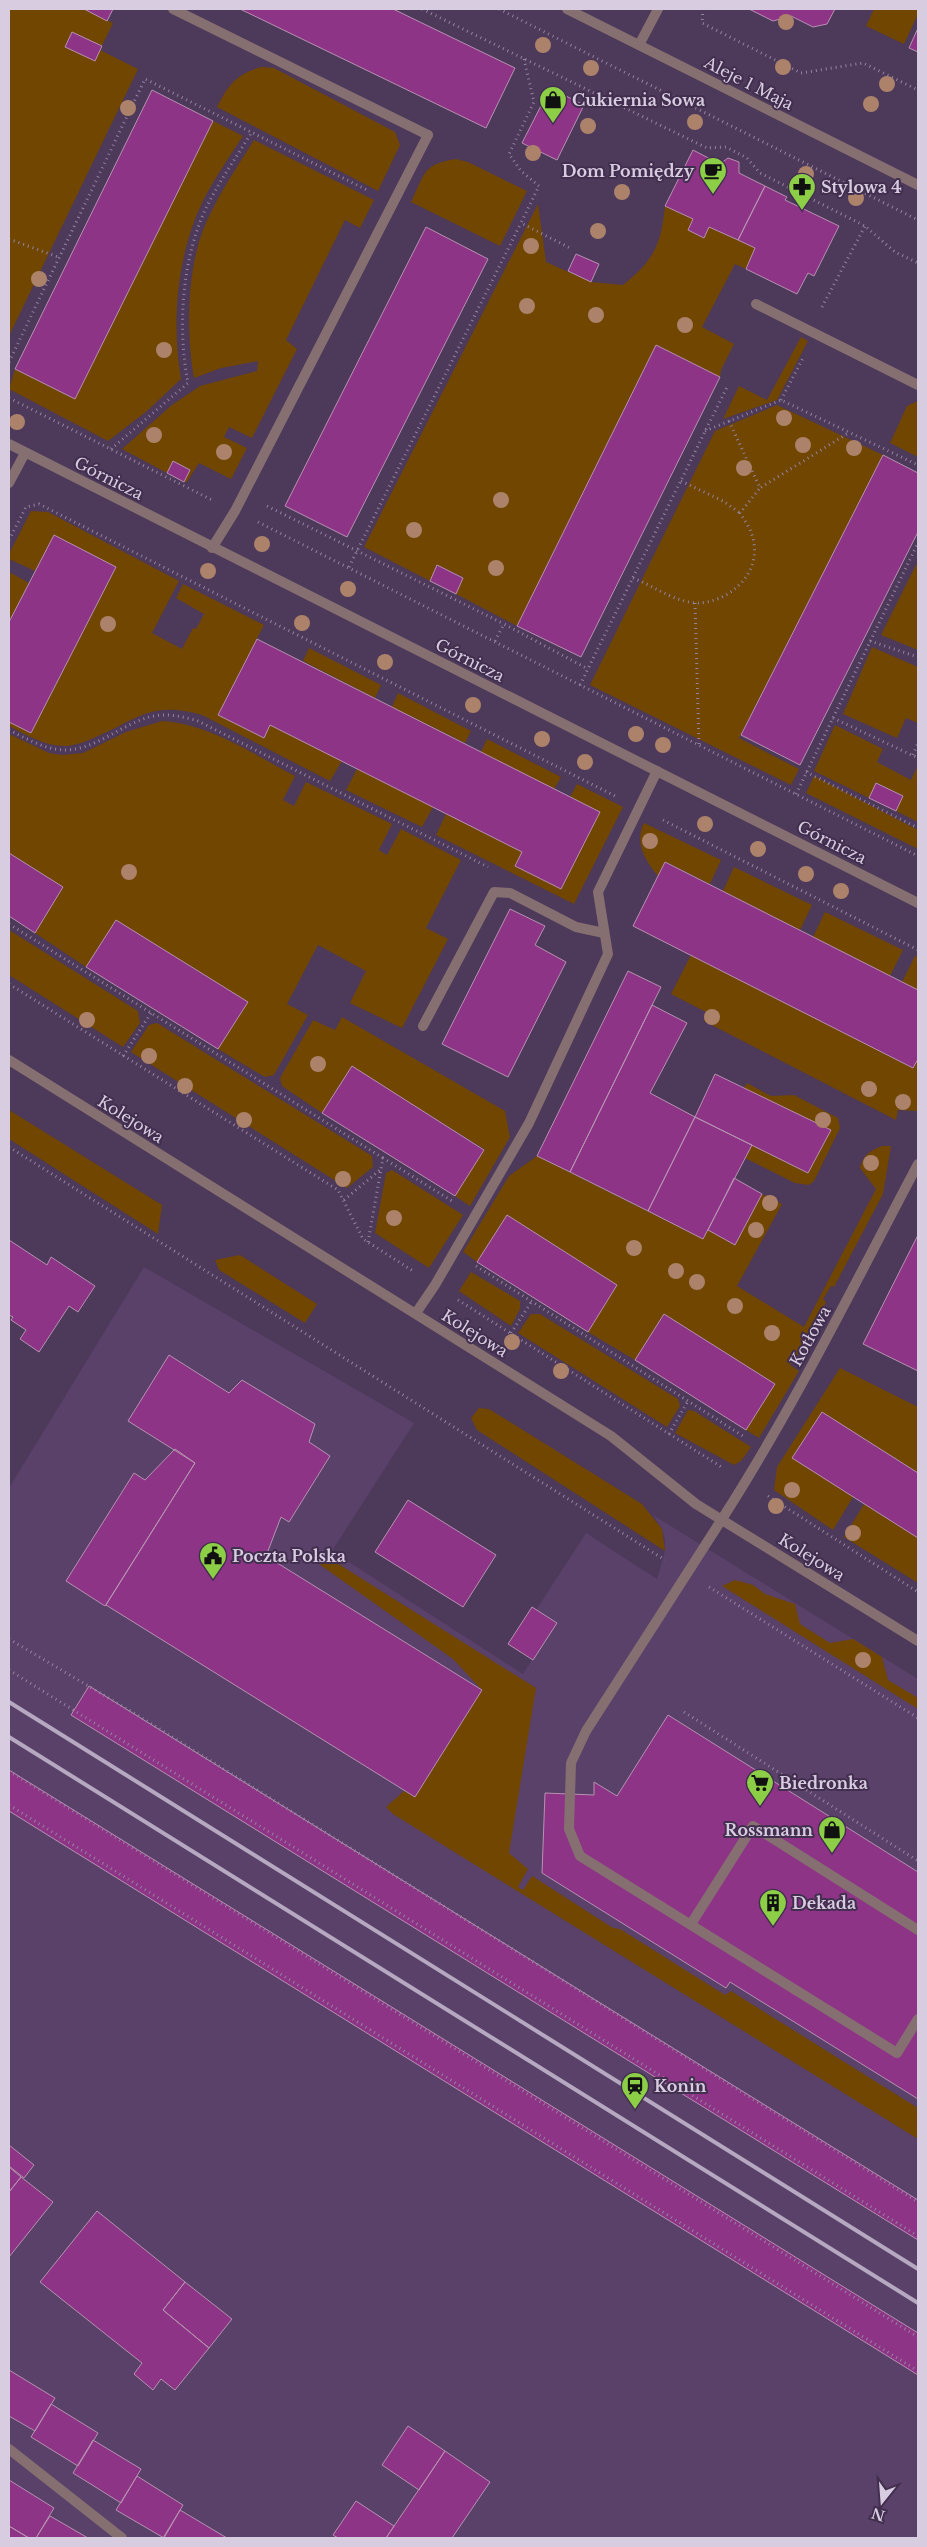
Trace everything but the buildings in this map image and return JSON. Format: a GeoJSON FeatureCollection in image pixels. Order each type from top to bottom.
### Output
{"type":"FeatureCollection","features":[{"type":"Feature","properties":{"kind":"street"},"geometry":{"type":"LineString","coordinates":[[173,9],[428,135],[235,511],[212,548]]}},
{"type":"Feature","properties":{"kind":"street","name":"Aleje 1 Maja"},"geometry":{"type":"LineString","coordinates":[[567,9],[918,185]]}},
{"type":"Feature","properties":{"kind":"street"},"geometry":{"type":"LineString","coordinates":[[639,45],[658,9]]}},
{"type":"Feature","properties":{"kind":"street"},"geometry":{"type":"LineString","coordinates":[[756,304],[918,385]]}},
{"type":"Feature","properties":{"kind":"street","name":"Górnicza"},"geometry":{"type":"LineString","coordinates":[[9,444],[918,903]]}},
{"type":"Feature","properties":{"kind":"street"},"geometry":{"type":"LineString","coordinates":[[9,483],[25,453]]}},
{"type":"Feature","properties":{"kind":"street"},"geometry":{"type":"LineString","coordinates":[[416,1313],[435,1285],[529,1123],[608,954],[598,892],[656,771]]}},
{"type":"Feature","properties":{"kind":"street"},"geometry":{"type":"LineString","coordinates":[[423,1026],[494,892],[510,893],[576,927],[604,933]]}},
{"type":"Feature","properties":{"kind":"street","name":"Kolejowa"},"geometry":{"type":"LineString","coordinates":[[9,1060],[611,1436],[696,1504],[918,1641]]}},
{"type":"Feature","properties":{"kind":"street","name":"Kotłowa"},"geometry":{"type":"LineString","coordinates":[[918,1164],[821,1347],[746,1482],[586,1731],[570,1763],[569,1829],[580,1856],[897,2053],[918,2019]]}},
{"type":"Feature","properties":{"kind":"street"},"geometry":{"type":"LineString","coordinates":[[691,1924],[753,1826],[918,1930]]}},
{"type":"Feature","properties":{"kind":"street"},"geometry":{"type":"LineString","coordinates":[[9,2449],[122,2538]]}},
{"type":"Feature","properties":{"kind":"path"},"geometry":{"type":"LineString","coordinates":[[422,9],[707,148],[726,147],[747,158],[760,173],[865,226],[895,252],[918,263]]}},
{"type":"Feature","properties":{"kind":"path"},"geometry":{"type":"LineString","coordinates":[[499,9],[918,220]]}},
{"type":"Feature","properties":{"kind":"path"},"geometry":{"type":"LineString","coordinates":[[703,9],[702,23],[801,73],[863,63],[918,90]]}},
{"type":"Feature","properties":{"kind":"path"},"geometry":{"type":"LineString","coordinates":[[349,568],[539,186],[521,171],[509,154],[534,102],[524,59]]}},
{"type":"Feature","properties":{"kind":"path"},"geometry":{"type":"LineString","coordinates":[[9,362],[58,257],[146,79],[393,203]]}},
{"type":"Feature","properties":{"kind":"path"},"geometry":{"type":"LineString","coordinates":[[111,449],[188,383],[184,337],[185,293],[190,260],[208,205],[252,132]]}},
{"type":"Feature","properties":{"kind":"path"},"geometry":{"type":"LineString","coordinates":[[521,223],[572,249]]}},
{"type":"Feature","properties":{"kind":"path"},"geometry":{"type":"LineString","coordinates":[[818,314],[865,226]]}},
{"type":"Feature","properties":{"kind":"path"},"geometry":{"type":"LineString","coordinates":[[9,239],[58,257]]}},
{"type":"Feature","properties":{"kind":"path"},"geometry":{"type":"LineString","coordinates":[[704,432],[781,400],[816,334]]}},
{"type":"Feature","properties":{"kind":"path"},"geometry":{"type":"LineString","coordinates":[[580,685],[728,385]]}},
{"type":"Feature","properties":{"kind":"path"},"geometry":{"type":"LineString","coordinates":[[9,398],[195,491]]}},
{"type":"Feature","properties":{"kind":"path"},"geometry":{"type":"LineString","coordinates":[[781,400],[918,465]]}},
{"type":"Feature","properties":{"kind":"path"},"geometry":{"type":"LineString","coordinates":[[729,422],[760,488]]}},
{"type":"Feature","properties":{"kind":"path"},"geometry":{"type":"LineString","coordinates":[[740,513],[760,488],[850,432]]}},
{"type":"Feature","properties":{"kind":"path"},"geometry":{"type":"LineString","coordinates":[[633,578],[676,599],[695,603],[715,602],[732,592],[746,577],[752,563],[754,545],[748,524],[740,513],[723,501],[681,480]]}},
{"type":"Feature","properties":{"kind":"path"},"geometry":{"type":"LineString","coordinates":[[9,540],[26,507],[40,504],[918,950]]}},
{"type":"Feature","properties":{"kind":"path"},"geometry":{"type":"LineString","coordinates":[[264,504],[504,624],[588,669]]}},
{"type":"Feature","properties":{"kind":"path"},"geometry":{"type":"LineString","coordinates":[[281,534],[918,856]]}},
{"type":"Feature","properties":{"kind":"path"},"geometry":{"type":"LineString","coordinates":[[796,794],[918,543]]}},
{"type":"Feature","properties":{"kind":"path"},"geometry":{"type":"LineString","coordinates":[[695,603],[699,745]]}},
{"type":"Feature","properties":{"kind":"path"},"geometry":{"type":"LineString","coordinates":[[495,641],[504,624]]}},
{"type":"Feature","properties":{"kind":"path"},"geometry":{"type":"LineString","coordinates":[[870,642],[918,657]]}},
{"type":"Feature","properties":{"kind":"path"},"geometry":{"type":"LineString","coordinates":[[9,730],[35,743],[63,750],[84,747],[153,716],[172,714],[196,720],[493,870]]}},
{"type":"Feature","properties":{"kind":"path"},"geometry":{"type":"LineString","coordinates":[[833,718],[918,758]]}},
{"type":"Feature","properties":{"kind":"path"},"geometry":{"type":"LineString","coordinates":[[913,755],[918,743]]}},
{"type":"Feature","properties":{"kind":"path"},"geometry":{"type":"LineString","coordinates":[[806,772],[918,828]]}},
{"type":"Feature","properties":{"kind":"path"},"geometry":{"type":"LineString","coordinates":[[9,924],[457,1205]]}},
{"type":"Feature","properties":{"kind":"path"},"geometry":{"type":"LineString","coordinates":[[9,984],[338,1190],[363,1239],[918,1592]]}},
{"type":"Feature","properties":{"kind":"path"},"geometry":{"type":"LineString","coordinates":[[124,1056],[151,1013]]}},
{"type":"Feature","properties":{"kind":"path"},"geometry":{"type":"LineString","coordinates":[[9,1147],[918,1718]]}},
{"type":"Feature","properties":{"kind":"path"},"geometry":{"type":"LineString","coordinates":[[368,1242],[383,1158]]}},
{"type":"Feature","properties":{"kind":"path"},"geometry":{"type":"LineString","coordinates":[[344,1200],[381,1169]]}},
{"type":"Feature","properties":{"kind":"path"},"geometry":{"type":"LineString","coordinates":[[475,1266],[764,1449]]}},
{"type":"Feature","properties":{"kind":"path"},"geometry":{"type":"LineString","coordinates":[[511,1333],[532,1301]]}},
{"type":"Feature","properties":{"kind":"path"},"geometry":{"type":"LineString","coordinates":[[669,1434],[688,1401]]}},
{"type":"Feature","properties":{"kind":"path"},"geometry":{"type":"LineString","coordinates":[[768,1487],[768,1497]]}},
{"type":"Feature","properties":{"kind":"path"},"geometry":{"type":"LineString","coordinates":[[9,1639],[150,1722],[918,2202]]}},
{"type":"Feature","properties":{"kind":"path"},"geometry":{"type":"LineString","coordinates":[[9,1670],[918,2236]]}},
{"type":"Feature","properties":{"kind":"path"},"geometry":{"type":"LineString","coordinates":[[684,1712],[918,1861]]}},
{"type":"Feature","properties":{"kind":"path"},"geometry":{"type":"LineString","coordinates":[[9,1771],[918,2337]]}},
{"type":"Feature","properties":{"kind":"path"},"geometry":{"type":"LineString","coordinates":[[9,1805],[918,2371]]}},
{"type":"Feature","properties":{"kind":"shaded area"},"geometry":{"type":"Polygon","coordinates":[[[9,9],[84,9],[113,23],[95,60],[100,50],[138,69],[9,336],[9,9]]]}},
{"type":"Feature","properties":{"kind":"shaded area"},"geometry":{"type":"Polygon","coordinates":[[[874,9],[918,9],[918,14],[904,44],[866,26],[874,9]]]}},
{"type":"Feature","properties":{"kind":"shaded area"},"geometry":{"type":"Polygon","coordinates":[[[262,67],[274,68],[395,132],[400,145],[378,191],[217,107],[225,92],[234,81],[246,73],[262,67]]]}},
{"type":"Feature","properties":{"kind":"shaded area"},"geometry":{"type":"Polygon","coordinates":[[[213,121],[243,136],[205,197],[188,240],[182,263],[177,310],[178,356],[181,379],[147,411],[108,441],[9,389],[15,369],[75,399],[213,121]]]}},
{"type":"Feature","properties":{"kind":"shaded area"},"geometry":{"type":"Polygon","coordinates":[[[254,140],[374,200],[360,228],[345,220],[286,340],[297,349],[252,438],[229,427],[224,437],[247,448],[231,479],[199,463],[187,482],[184,482],[190,470],[173,461],[167,473],[122,449],[172,405],[200,386],[257,371],[258,361],[221,368],[194,378],[189,323],[191,284],[203,230],[220,195],[254,140]]]}},
{"type":"Feature","properties":{"kind":"shaded area"},"geometry":{"type":"Polygon","coordinates":[[[456,159],[468,162],[527,191],[500,246],[411,202],[422,177],[431,167],[456,159]]]}},
{"type":"Feature","properties":{"kind":"shaded area"},"geometry":{"type":"Polygon","coordinates":[[[538,204],[546,262],[591,282],[623,285],[642,268],[658,242],[665,206],[693,219],[688,230],[703,238],[709,227],[755,248],[746,269],[735,264],[702,327],[734,344],[721,370],[720,377],[656,345],[517,626],[456,594],[463,577],[437,565],[430,581],[364,547],[538,204]]]}},
{"type":"Feature","properties":{"kind":"shaded area"},"geometry":{"type":"Polygon","coordinates":[[[801,337],[808,341],[777,400],[723,419],[739,386],[767,400],[801,337]]]}},
{"type":"Feature","properties":{"kind":"shaded area"},"geometry":{"type":"Polygon","coordinates":[[[918,401],[918,457],[890,443],[907,406],[918,401]]]}},
{"type":"Feature","properties":{"kind":"shaded area"},"geometry":{"type":"Polygon","coordinates":[[[777,405],[883,455],[739,738],[799,769],[791,785],[590,685],[715,431],[777,405]]]}},
{"type":"Feature","properties":{"kind":"shaded area"},"geometry":{"type":"Polygon","coordinates":[[[31,511],[48,512],[179,581],[152,633],[182,649],[193,628],[196,629],[204,614],[176,598],[183,584],[264,625],[218,715],[264,738],[270,725],[342,761],[330,781],[202,715],[185,711],[170,710],[146,714],[89,740],[67,746],[52,745],[30,737],[9,726],[9,722],[31,733],[116,567],[54,535],[35,571],[9,559],[9,554],[31,511]]]}},
{"type":"Feature","properties":{"kind":"shaded area"},"geometry":{"type":"Polygon","coordinates":[[[918,561],[918,650],[881,635],[918,561]]]}},
{"type":"Feature","properties":{"kind":"shaded area"},"geometry":{"type":"Polygon","coordinates":[[[9,572],[29,583],[9,622],[9,572]]]}},
{"type":"Feature","properties":{"kind":"shaded area"},"geometry":{"type":"Polygon","coordinates":[[[872,647],[918,667],[918,723],[906,718],[897,738],[843,714],[872,647]]]}},
{"type":"Feature","properties":{"kind":"shaded area"},"geometry":{"type":"Polygon","coordinates":[[[309,648],[381,685],[375,698],[303,661],[309,648]]]}},
{"type":"Feature","properties":{"kind":"shaded area"},"geometry":{"type":"Polygon","coordinates":[[[398,693],[471,731],[465,743],[392,707],[398,693]]]}},
{"type":"Feature","properties":{"kind":"shaded area"},"geometry":{"type":"Polygon","coordinates":[[[162,721],[180,723],[231,741],[295,776],[283,800],[294,806],[306,782],[392,824],[379,850],[387,855],[401,829],[461,860],[426,928],[448,939],[402,1028],[350,1003],[366,971],[318,945],[287,1004],[308,1015],[274,1075],[265,1077],[218,1049],[247,1002],[116,920],[86,967],[35,933],[63,887],[9,853],[9,734],[49,753],[62,755],[83,753],[126,732],[162,721]]]}},
{"type":"Feature","properties":{"kind":"shaded area"},"geometry":{"type":"Polygon","coordinates":[[[835,725],[883,749],[877,762],[911,780],[918,765],[918,822],[896,811],[903,796],[877,783],[869,798],[814,771],[835,725]]]}},
{"type":"Feature","properties":{"kind":"shaded area"},"geometry":{"type":"Polygon","coordinates":[[[487,739],[561,777],[554,789],[481,752],[487,739]]]}},
{"type":"Feature","properties":{"kind":"shaded area"},"geometry":{"type":"Polygon","coordinates":[[[357,769],[433,807],[422,827],[346,790],[357,769]]]}},
{"type":"Feature","properties":{"kind":"shaded area"},"geometry":{"type":"Polygon","coordinates":[[[814,776],[918,830],[918,849],[806,793],[814,776]]]}},
{"type":"Feature","properties":{"kind":"shaded area"},"geometry":{"type":"Polygon","coordinates":[[[577,784],[623,807],[574,904],[436,835],[446,814],[522,852],[515,866],[561,889],[600,812],[570,797],[577,784]]]}},
{"type":"Feature","properties":{"kind":"shaded area"},"geometry":{"type":"Polygon","coordinates":[[[644,823],[721,860],[710,884],[666,862],[658,876],[642,851],[640,837],[644,823]]]}},
{"type":"Feature","properties":{"kind":"shaded area"},"geometry":{"type":"Polygon","coordinates":[[[734,867],[812,905],[800,930],[723,891],[734,867]]]}},
{"type":"Feature","properties":{"kind":"shaded area"},"geometry":{"type":"Polygon","coordinates":[[[825,912],[903,950],[890,976],[813,937],[825,912]]]}},
{"type":"Feature","properties":{"kind":"shaded area"},"geometry":{"type":"Polygon","coordinates":[[[9,930],[138,1011],[140,1023],[123,1047],[9,975],[9,930]]]}},
{"type":"Feature","properties":{"kind":"shaded area"},"geometry":{"type":"Polygon","coordinates":[[[691,955],[913,1068],[918,1059],[918,1111],[898,1110],[896,1120],[704,1021],[706,1012],[671,994],[691,955]]]}},
{"type":"Feature","properties":{"kind":"shaded area"},"geometry":{"type":"Polygon","coordinates":[[[915,956],[918,957],[918,990],[902,982],[915,956]]]}},
{"type":"Feature","properties":{"kind":"shaded area"},"geometry":{"type":"Polygon","coordinates":[[[342,1017],[505,1111],[510,1137],[470,1206],[455,1196],[484,1149],[352,1067],[322,1113],[282,1086],[280,1078],[313,1020],[335,1030],[342,1017]]]}},
{"type":"Feature","properties":{"kind":"shaded area"},"geometry":{"type":"Polygon","coordinates":[[[157,1023],[372,1156],[373,1167],[347,1188],[131,1052],[149,1025],[157,1023]]]}},
{"type":"Feature","properties":{"kind":"shaded area"},"geometry":{"type":"Polygon","coordinates":[[[747,1083],[771,1096],[794,1095],[838,1118],[840,1128],[814,1181],[809,1185],[795,1183],[745,1158],[752,1145],[808,1173],[830,1130],[744,1088],[747,1083]]]}},
{"type":"Feature","properties":{"kind":"shaded area"},"geometry":{"type":"Polygon","coordinates":[[[9,1110],[162,1205],[158,1234],[9,1139],[9,1110]]]}},
{"type":"Feature","properties":{"kind":"shaded area"},"geometry":{"type":"Polygon","coordinates":[[[882,1146],[891,1146],[883,1194],[834,1287],[831,1286],[823,1299],[826,1302],[805,1346],[790,1365],[799,1371],[759,1438],[746,1430],[775,1384],[664,1314],[635,1360],[588,1332],[617,1285],[507,1216],[477,1262],[463,1252],[509,1176],[537,1156],[703,1239],[708,1230],[735,1245],[762,1194],[782,1204],[737,1286],[804,1327],[876,1189],[860,1168],[863,1159],[882,1146]]]}},
{"type":"Feature","properties":{"kind":"shaded area"},"geometry":{"type":"Polygon","coordinates":[[[392,1170],[463,1215],[429,1268],[375,1233],[386,1173],[392,1170]]]}},
{"type":"Feature","properties":{"kind":"shaded area"},"geometry":{"type":"Polygon","coordinates":[[[240,1255],[317,1304],[305,1323],[219,1270],[215,1260],[240,1255]]]}},
{"type":"Feature","properties":{"kind":"shaded area"},"geometry":{"type":"Polygon","coordinates":[[[144,1267],[414,1423],[332,1551],[523,1674],[556,1623],[536,1610],[586,1533],[657,1579],[665,1551],[665,1540],[662,1529],[653,1515],[918,1679],[918,2538],[9,2538],[9,1488],[144,1267]]]}},
{"type":"Feature","properties":{"kind":"shaded area"},"geometry":{"type":"Polygon","coordinates":[[[471,1272],[520,1301],[520,1309],[511,1326],[459,1291],[471,1272]]]}},
{"type":"Feature","properties":{"kind":"shaded area"},"geometry":{"type":"Polygon","coordinates":[[[531,1314],[540,1314],[678,1399],[680,1406],[667,1427],[518,1333],[531,1314]]]}},
{"type":"Feature","properties":{"kind":"shaded area"},"geometry":{"type":"Polygon","coordinates":[[[840,1368],[918,1407],[918,1473],[822,1412],[793,1458],[853,1497],[833,1530],[774,1490],[777,1467],[840,1368]]]}},
{"type":"Feature","properties":{"kind":"shaded area"},"geometry":{"type":"Polygon","coordinates":[[[479,1408],[489,1409],[642,1504],[662,1529],[665,1551],[477,1430],[471,1418],[479,1408]]]}},
{"type":"Feature","properties":{"kind":"shaded area"},"geometry":{"type":"Polygon","coordinates":[[[688,1410],[694,1411],[751,1447],[741,1461],[734,1465],[675,1433],[688,1410]]]}},
{"type":"Feature","properties":{"kind":"shaded area"},"geometry":{"type":"Polygon","coordinates":[[[864,1504],[918,1538],[918,1583],[844,1537],[864,1504]]]}},
{"type":"Feature","properties":{"kind":"shaded area"},"geometry":{"type":"Polygon","coordinates":[[[324,1555],[536,1688],[509,1853],[528,1869],[518,1887],[523,1890],[532,1876],[613,1928],[620,1929],[725,1995],[731,1991],[918,2108],[918,2139],[393,1814],[386,1807],[404,1791],[415,1797],[482,1690],[453,1659],[319,1564],[324,1555]]]}},
{"type":"Feature","properties":{"kind":"shaded area"},"geometry":{"type":"Polygon","coordinates":[[[735,1580],[753,1585],[765,1594],[795,1604],[800,1624],[830,1643],[853,1639],[882,1657],[888,1680],[918,1698],[918,1709],[722,1586],[735,1580]]]}},
{"type":"Feature","properties":{"kind":"railway"},"geometry":{"type":"LineString","coordinates":[[9,1702],[918,2269]]}},
{"type":"Feature","properties":{"kind":"railway"},"geometry":{"type":"LineString","coordinates":[[9,1737],[918,2303]]}},
{"type":"Feature","properties":{"kind":"place","name":"Cukiernia Sowa"},"geometry":{"type":"Point","coordinates":[553,124]}},
{"type":"Feature","properties":{"kind":"place","name":"Dom Pomiędzy"},"geometry":{"type":"Point","coordinates":[713,195]}},
{"type":"Feature","properties":{"kind":"place","name":"Stylowa 4"},"geometry":{"type":"Point","coordinates":[802,211]}},
{"type":"Feature","properties":{"kind":"place","name":"Poczta Polska"},"geometry":{"type":"Point","coordinates":[213,1580]}},
{"type":"Feature","properties":{"kind":"place","name":"Biedronka"},"geometry":{"type":"Point","coordinates":[760,1807]}},
{"type":"Feature","properties":{"kind":"place","name":"Rossmann"},"geometry":{"type":"Point","coordinates":[832,1854]}},
{"type":"Feature","properties":{"kind":"place","name":"Dekada"},"geometry":{"type":"Point","coordinates":[773,1927]}},
{"type":"Feature","properties":{"kind":"place","name":"Konin"},"geometry":{"type":"Point","coordinates":[635,2110]}}]}
